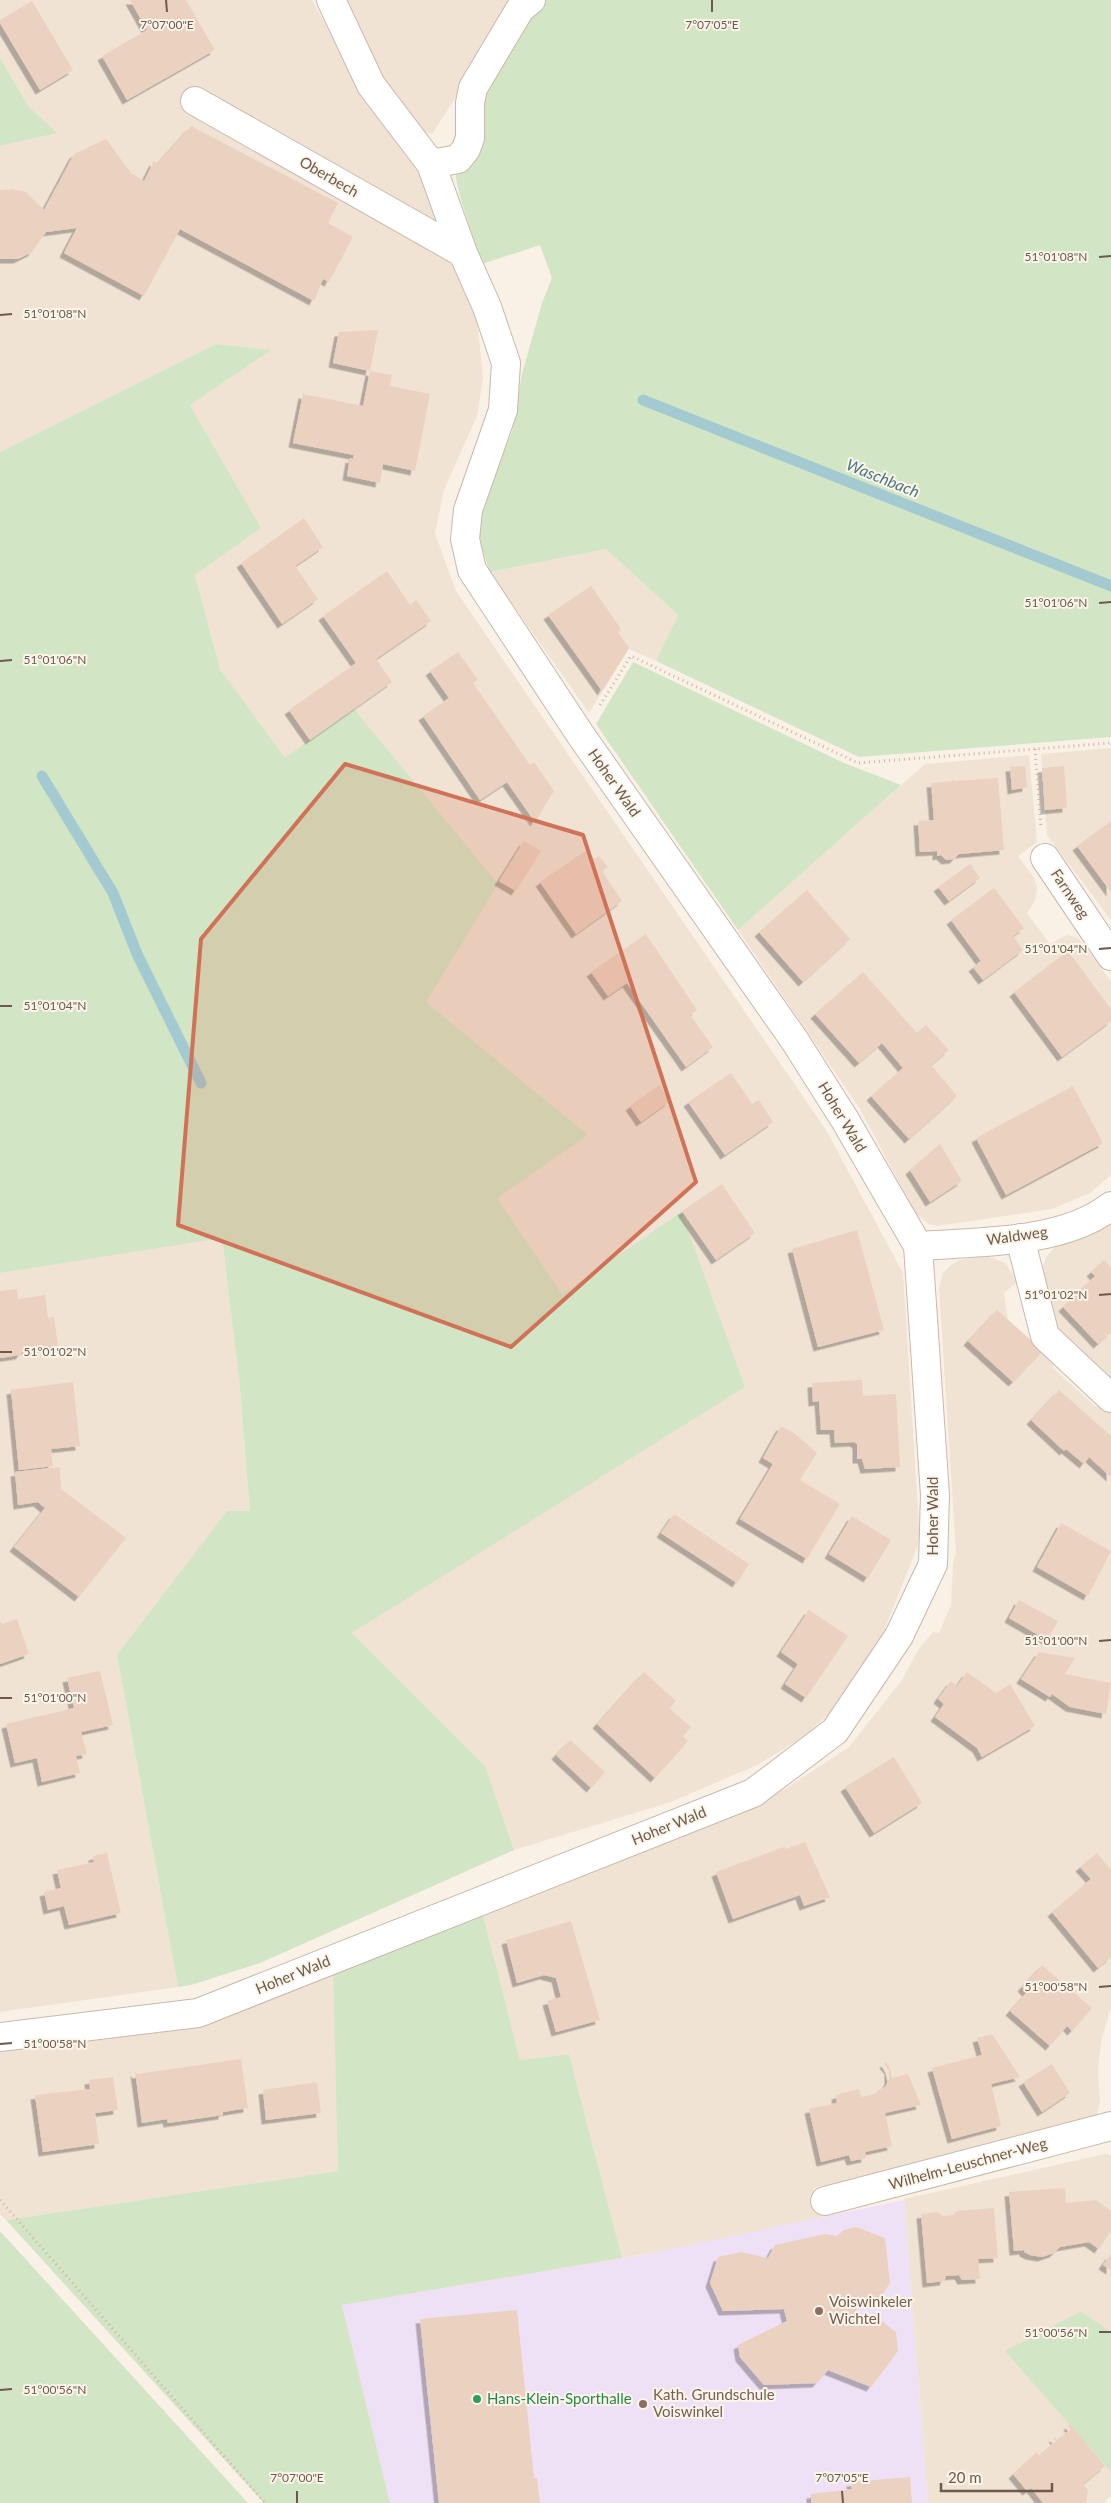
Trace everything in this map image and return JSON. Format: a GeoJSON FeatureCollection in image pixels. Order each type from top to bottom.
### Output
{"type":"FeatureCollection","features":[{"type":"Feature","properties":{"kind":"street"},"geometry":{"type":"LineString","coordinates":[[331,0],[371,85],[431,164],[463,253]]}},
{"type":"Feature","properties":{"kind":"street"},"geometry":{"type":"LineString","coordinates":[[431,164],[458,159],[466,150],[470,138],[470,103],[473,88],[520,9],[531,0]]}},
{"type":"Feature","properties":{"kind":"street","name":"Oberbech"},"geometry":{"type":"LineString","coordinates":[[195,101],[463,253]]}},
{"type":"Feature","properties":{"kind":"street","name":"Hoher Wald"},"geometry":{"type":"LineString","coordinates":[[0,2037],[198,2013],[753,1793],[835,1731],[899,1636],[933,1564],[935,1495],[918,1246],[845,1120],[794,1041],[580,734],[472,570],[465,539],[468,510],[503,410],[506,363],[487,306],[463,253]]}},
{"type":"Feature","properties":{"kind":"street","name":"Farnweg"},"geometry":{"type":"LineString","coordinates":[[1045,858],[1111,956]]}},
{"type":"Feature","properties":{"kind":"street","name":"Waldweg"},"geometry":{"type":"LineString","coordinates":[[918,1246],[1020,1238],[1074,1226],[1111,1206]]}},
{"type":"Feature","properties":{"kind":"street"},"geometry":{"type":"LineString","coordinates":[[1020,1238],[1045,1336],[1111,1398]]}},
{"type":"Feature","properties":{"kind":"street","name":"Wilhelm-Leuschner-Weg"},"geometry":{"type":"LineString","coordinates":[[825,2201],[1111,2126]]}},
{"type":"Feature","properties":{"kind":"path"},"geometry":{"type":"LineString","coordinates":[[580,734],[592,719],[631,656],[858,763],[1111,743]]}},
{"type":"Feature","properties":{"kind":"path"},"geometry":{"type":"LineString","coordinates":[[1034,749],[1045,858]]}},
{"type":"Feature","properties":{"kind":"path"},"geometry":{"type":"LineString","coordinates":[[0,2200],[265,2503]]}},
{"type":"Feature","properties":{"kind":"highlighted area"},"geometry":{"type":"Polygon","coordinates":[[[345,764],[583,835],[696,1182],[511,1347],[178,1225],[201,939],[345,764]]]}},
{"type":"Feature","properties":{"kind":"shaded area"},"geometry":{"type":"Polygon","coordinates":[[[0,0],[312,0],[361,91],[419,172],[436,201],[477,319],[483,378],[477,416],[444,490],[435,533],[456,591],[826,1130],[903,1273],[920,1540],[882,1636],[829,1714],[802,1738],[757,1765],[671,1802],[514,1850],[485,1766],[352,1633],[401,1602],[681,1212],[562,1294],[496,1198],[588,1135],[426,1002],[353,708],[285,759],[220,669],[195,575],[261,528],[190,405],[270,350],[216,344],[0,452],[0,146],[56,133],[29,107],[0,58],[0,0]]]}},
{"type":"Feature","properties":{"kind":"shaded area"},"geometry":{"type":"Polygon","coordinates":[[[342,0],[518,0],[432,134],[417,129],[372,64],[342,0]]]}},
{"type":"Feature","properties":{"kind":"shaded area"},"geometry":{"type":"Polygon","coordinates":[[[606,549],[678,615],[656,661],[629,649],[589,713],[490,572],[606,549]]]}},
{"type":"Feature","properties":{"kind":"shaded area"},"geometry":{"type":"Polygon","coordinates":[[[1111,748],[1111,920],[1047,835],[1041,754],[1111,748]]]}},
{"type":"Feature","properties":{"kind":"shaded area"},"geometry":{"type":"Polygon","coordinates":[[[1029,755],[1037,842],[1018,856],[1034,878],[1037,887],[1035,901],[1027,913],[1050,944],[1067,935],[1078,938],[1111,981],[1111,1175],[1090,1193],[1052,1209],[937,1226],[929,1224],[916,1214],[860,1109],[738,930],[925,764],[1029,755]]]}},
{"type":"Feature","properties":{"kind":"shaded area"},"geometry":{"type":"Polygon","coordinates":[[[1111,1223],[1111,1379],[1055,1328],[1041,1274],[1046,1257],[1056,1246],[1080,1239],[1111,1223]]]}},
{"type":"Feature","properties":{"kind":"shaded area"},"geometry":{"type":"Polygon","coordinates":[[[222,1237],[239,1378],[250,1511],[117,1655],[178,1987],[0,2012],[0,1273],[222,1237]]]}},
{"type":"Feature","properties":{"kind":"shaded area"},"geometry":{"type":"Polygon","coordinates":[[[988,1256],[1005,1263],[1016,1278],[1017,1282],[1004,1293],[1008,1320],[1053,1360],[1053,1368],[1095,1406],[1103,1405],[1111,1413],[1111,2007],[1101,2042],[1098,2072],[1100,2101],[1097,2115],[1084,2127],[813,2188],[823,2217],[687,2247],[622,2258],[569,2054],[520,2060],[482,1911],[684,1832],[782,1791],[849,1747],[902,1680],[918,1650],[933,1632],[939,1633],[951,1605],[953,1563],[956,1552],[939,1288],[943,1273],[951,1265],[960,1260],[988,1256]]]}},
{"type":"Feature","properties":{"kind":"shaded area"},"geometry":{"type":"Polygon","coordinates":[[[333,1970],[339,2171],[6,2220],[0,2214],[0,2051],[197,2024],[274,1999],[333,1970]]]}},
{"type":"Feature","properties":{"kind":"shaded area"},"geometry":{"type":"Polygon","coordinates":[[[1105,2154],[1111,2155],[1111,2332],[1081,2311],[1006,2351],[1111,2472],[1111,2496],[1106,2500],[1107,2503],[928,2503],[904,2199],[1105,2154]]]}},
{"type":"Feature","properties":{"kind":"shaded area","name":"Kath. Grundschule Voiswinkel"},"geometry":{"type":"Polygon","coordinates":[[[904,2200],[928,2503],[390,2503],[342,2305],[642,2255],[904,2200]]]}},
{"type":"Feature","properties":{"kind":"green space"},"geometry":{"type":"Polygon","coordinates":[[[545,0],[1111,0],[1111,737],[859,757],[656,661],[678,615],[606,549],[490,572],[476,531],[482,503],[512,432],[522,374],[542,303],[552,278],[540,245],[482,264],[462,203],[456,180],[456,172],[468,132],[492,82],[520,33],[545,0]]]}},
{"type":"Feature","properties":{"kind":"green space"},"geometry":{"type":"Polygon","coordinates":[[[0,58],[29,107],[57,133],[0,146],[0,58]]]}},
{"type":"Feature","properties":{"kind":"green space"},"geometry":{"type":"Polygon","coordinates":[[[216,344],[271,350],[190,405],[261,528],[195,575],[220,669],[285,758],[353,708],[498,884],[426,1002],[588,1135],[497,1198],[562,1294],[681,1212],[745,1387],[352,1633],[485,1766],[514,1850],[260,1963],[191,1985],[178,1987],[117,1655],[227,1511],[250,1511],[239,1378],[222,1238],[0,1273],[0,452],[216,344]]]}},
{"type":"Feature","properties":{"kind":"green space"},"geometry":{"type":"Polygon","coordinates":[[[633,662],[844,763],[901,785],[738,930],[596,724],[633,662]]]}},
{"type":"Feature","properties":{"kind":"green space"},"geometry":{"type":"Polygon","coordinates":[[[482,1911],[520,2060],[569,2054],[622,2258],[342,2305],[390,2503],[264,2503],[6,2220],[338,2171],[333,1970],[482,1911]]]}},
{"type":"Feature","properties":{"kind":"green space"},"geometry":{"type":"Polygon","coordinates":[[[0,2231],[248,2503],[0,2503],[0,2231]]]}},
{"type":"Feature","properties":{"kind":"green space"},"geometry":{"type":"Polygon","coordinates":[[[1081,2311],[1111,2332],[1111,2472],[1005,2351],[1081,2311]]]}},
{"type":"Feature","properties":{"kind":"building"},"geometry":{"type":"Polygon","coordinates":[[[130,0],[186,0],[215,50],[127,100],[102,56],[147,30],[130,0]]]}},
{"type":"Feature","properties":{"kind":"building"},"geometry":{"type":"Polygon","coordinates":[[[32,1],[73,70],[40,90],[0,23],[0,20],[32,1]]]}},
{"type":"Feature","properties":{"kind":"building"},"geometry":{"type":"Polygon","coordinates":[[[191,126],[338,203],[328,223],[353,237],[329,282],[323,279],[314,301],[180,229],[144,296],[64,253],[77,228],[46,232],[32,252],[18,259],[0,259],[0,190],[12,189],[26,192],[44,210],[74,154],[106,139],[131,173],[144,181],[154,161],[157,164],[191,126]]]}},
{"type":"Feature","properties":{"kind":"building"},"geometry":{"type":"Polygon","coordinates":[[[378,330],[370,371],[333,363],[339,332],[378,330]]]}},
{"type":"Feature","properties":{"kind":"building"},"geometry":{"type":"Polygon","coordinates":[[[370,371],[392,375],[390,386],[430,394],[415,471],[383,464],[380,483],[347,476],[350,458],[353,459],[354,455],[293,443],[303,394],[363,406],[370,371]]]}},
{"type":"Feature","properties":{"kind":"building"},"geometry":{"type":"Polygon","coordinates":[[[304,518],[323,547],[295,566],[318,599],[282,624],[241,563],[304,518]]]}},
{"type":"Feature","properties":{"kind":"building"},"geometry":{"type":"Polygon","coordinates":[[[387,571],[410,605],[416,600],[431,621],[376,659],[392,682],[310,740],[289,710],[356,663],[323,616],[387,571]]]}},
{"type":"Feature","properties":{"kind":"building"},"geometry":{"type":"Polygon","coordinates":[[[591,586],[621,629],[618,632],[629,648],[602,691],[548,615],[591,586]]]}},
{"type":"Feature","properties":{"kind":"building"},"geometry":{"type":"Polygon","coordinates":[[[458,652],[478,680],[473,683],[530,765],[534,762],[554,791],[535,822],[507,782],[480,800],[423,716],[449,698],[430,671],[458,652]]]}},
{"type":"Feature","properties":{"kind":"building"},"geometry":{"type":"Polygon","coordinates":[[[1025,766],[1027,787],[1012,790],[1010,767],[1025,766]]]}},
{"type":"Feature","properties":{"kind":"building"},"geometry":{"type":"Polygon","coordinates":[[[1064,766],[1067,808],[1045,810],[1042,768],[1064,766]]]}},
{"type":"Feature","properties":{"kind":"building"},"geometry":{"type":"Polygon","coordinates":[[[998,778],[1004,850],[959,854],[954,859],[946,860],[941,855],[937,856],[937,851],[920,852],[918,821],[934,820],[931,783],[953,781],[952,779],[955,781],[998,778]]]}},
{"type":"Feature","properties":{"kind":"building"},"geometry":{"type":"Polygon","coordinates":[[[1111,821],[1111,892],[1077,846],[1111,821]]]}},
{"type":"Feature","properties":{"kind":"building"},"geometry":{"type":"Polygon","coordinates":[[[524,841],[541,851],[516,891],[499,881],[524,841]]]}},
{"type":"Feature","properties":{"kind":"building"},"geometry":{"type":"Polygon","coordinates":[[[587,850],[594,859],[599,856],[608,867],[602,871],[622,901],[576,934],[540,882],[587,850]]]}},
{"type":"Feature","properties":{"kind":"building"},"geometry":{"type":"Polygon","coordinates":[[[970,864],[980,878],[949,901],[938,887],[970,864]]]}},
{"type":"Feature","properties":{"kind":"building"},"geometry":{"type":"Polygon","coordinates":[[[994,888],[1024,928],[1013,936],[1023,950],[983,980],[973,967],[981,961],[951,920],[994,888]]]}},
{"type":"Feature","properties":{"kind":"building"},"geometry":{"type":"Polygon","coordinates":[[[807,890],[850,939],[803,982],[759,932],[807,890]]]}},
{"type":"Feature","properties":{"kind":"building"},"geometry":{"type":"Polygon","coordinates":[[[646,934],[697,1010],[690,1015],[713,1047],[686,1067],[627,983],[608,996],[591,972],[646,934]]]}},
{"type":"Feature","properties":{"kind":"building"},"geometry":{"type":"Polygon","coordinates":[[[1068,951],[1111,1009],[1111,1021],[1062,1057],[1014,992],[1068,951]]]}},
{"type":"Feature","properties":{"kind":"building"},"geometry":{"type":"Polygon","coordinates":[[[863,972],[917,1033],[926,1025],[949,1050],[931,1065],[957,1096],[909,1139],[871,1096],[903,1068],[882,1043],[859,1063],[815,1014],[863,972]]]}},
{"type":"Feature","properties":{"kind":"building"},"geometry":{"type":"Polygon","coordinates":[[[731,1073],[752,1104],[759,1100],[773,1122],[725,1155],[688,1102],[731,1073]]]}},
{"type":"Feature","properties":{"kind":"building"},"geometry":{"type":"Polygon","coordinates":[[[659,1085],[670,1101],[641,1122],[630,1106],[659,1085]]]}},
{"type":"Feature","properties":{"kind":"building"},"geometry":{"type":"Polygon","coordinates":[[[1073,1086],[1103,1143],[1006,1195],[976,1138],[1073,1086]]]}},
{"type":"Feature","properties":{"kind":"building"},"geometry":{"type":"Polygon","coordinates":[[[940,1144],[962,1181],[930,1202],[910,1170],[940,1144]]]}},
{"type":"Feature","properties":{"kind":"building"},"geometry":{"type":"Polygon","coordinates":[[[722,1184],[755,1233],[716,1260],[682,1211],[722,1184]]]}},
{"type":"Feature","properties":{"kind":"building"},"geometry":{"type":"Polygon","coordinates":[[[857,1230],[884,1330],[818,1347],[792,1249],[857,1230]]]}},
{"type":"Feature","properties":{"kind":"building"},"geometry":{"type":"Polygon","coordinates":[[[1104,1260],[1111,1268],[1111,1332],[1098,1344],[1063,1307],[1095,1276],[1091,1272],[1104,1260]]]}},
{"type":"Feature","properties":{"kind":"building"},"geometry":{"type":"Polygon","coordinates":[[[17,1289],[18,1299],[45,1295],[48,1318],[54,1317],[58,1346],[24,1350],[20,1355],[0,1358],[0,1291],[17,1289]]]}},
{"type":"Feature","properties":{"kind":"building"},"geometry":{"type":"Polygon","coordinates":[[[997,1310],[1043,1351],[1013,1382],[968,1341],[997,1310]]]}},
{"type":"Feature","properties":{"kind":"building"},"geometry":{"type":"Polygon","coordinates":[[[862,1380],[863,1396],[896,1394],[900,1467],[865,1469],[862,1459],[857,1459],[857,1444],[854,1442],[835,1443],[834,1430],[821,1430],[819,1401],[813,1402],[812,1383],[862,1380]]]}},
{"type":"Feature","properties":{"kind":"building"},"geometry":{"type":"Polygon","coordinates":[[[73,1382],[80,1446],[51,1449],[53,1466],[19,1470],[11,1390],[73,1382]]]}},
{"type":"Feature","properties":{"kind":"building"},"geometry":{"type":"Polygon","coordinates":[[[1059,1390],[1111,1436],[1111,1477],[1089,1457],[1084,1464],[1066,1449],[1064,1451],[1031,1420],[1059,1390]]]}},
{"type":"Feature","properties":{"kind":"building"},"geometry":{"type":"Polygon","coordinates":[[[781,1426],[794,1433],[817,1453],[800,1480],[840,1504],[807,1559],[740,1519],[773,1464],[763,1458],[781,1426]]]}},
{"type":"Feature","properties":{"kind":"building"},"geometry":{"type":"Polygon","coordinates":[[[60,1467],[61,1489],[126,1538],[79,1597],[14,1547],[45,1508],[38,1502],[18,1505],[15,1472],[60,1467]]]}},
{"type":"Feature","properties":{"kind":"building"},"geometry":{"type":"Polygon","coordinates":[[[674,1514],[749,1564],[737,1583],[661,1533],[674,1514]]]}},
{"type":"Feature","properties":{"kind":"building"},"geometry":{"type":"Polygon","coordinates":[[[852,1516],[891,1540],[868,1578],[829,1554],[852,1516]]]}},
{"type":"Feature","properties":{"kind":"building"},"geometry":{"type":"Polygon","coordinates":[[[1061,1523],[1111,1551],[1088,1596],[1037,1567],[1061,1523]]]}},
{"type":"Feature","properties":{"kind":"building"},"geometry":{"type":"Polygon","coordinates":[[[1019,1600],[1058,1621],[1047,1640],[1009,1618],[1019,1600]]]}},
{"type":"Feature","properties":{"kind":"building"},"geometry":{"type":"Polygon","coordinates":[[[809,1610],[848,1636],[806,1698],[785,1684],[798,1664],[781,1652],[809,1610]]]}},
{"type":"Feature","properties":{"kind":"building"},"geometry":{"type":"Polygon","coordinates":[[[17,1619],[29,1654],[0,1664],[0,1621],[2,1624],[17,1619]]]}},
{"type":"Feature","properties":{"kind":"building"},"geometry":{"type":"Polygon","coordinates":[[[1039,1652],[1075,1658],[1065,1674],[1111,1683],[1106,1714],[1070,1707],[1052,1694],[1050,1697],[1021,1679],[1039,1652]]]}},
{"type":"Feature","properties":{"kind":"building"},"geometry":{"type":"Polygon","coordinates":[[[100,1671],[113,1725],[81,1732],[87,1754],[76,1756],[80,1773],[42,1782],[37,1758],[15,1763],[6,1724],[74,1708],[67,1678],[100,1671]]]}},
{"type":"Feature","properties":{"kind":"building"},"geometry":{"type":"Polygon","coordinates":[[[644,1672],[676,1701],[669,1708],[691,1727],[683,1736],[688,1741],[655,1778],[597,1724],[644,1672]]]}},
{"type":"Feature","properties":{"kind":"building"},"geometry":{"type":"Polygon","coordinates":[[[967,1672],[996,1693],[1010,1684],[1035,1726],[982,1757],[977,1748],[935,1717],[944,1704],[938,1699],[951,1681],[957,1686],[967,1672]]]}},
{"type":"Feature","properties":{"kind":"building"},"geometry":{"type":"Polygon","coordinates":[[[570,1740],[605,1772],[591,1788],[556,1755],[570,1740]]]}},
{"type":"Feature","properties":{"kind":"building"},"geometry":{"type":"Polygon","coordinates":[[[894,1757],[922,1803],[874,1833],[845,1787],[894,1757]]]}},
{"type":"Feature","properties":{"kind":"building"},"geometry":{"type":"Polygon","coordinates":[[[805,1842],[830,1897],[804,1906],[800,1895],[733,1919],[716,1872],[784,1847],[786,1849],[805,1842]]]}},
{"type":"Feature","properties":{"kind":"building"},"geometry":{"type":"Polygon","coordinates":[[[107,1853],[121,1913],[69,1925],[64,1906],[48,1910],[44,1892],[61,1888],[57,1870],[94,1862],[93,1856],[107,1853]]]}},
{"type":"Feature","properties":{"kind":"building"},"geometry":{"type":"Polygon","coordinates":[[[1097,1853],[1111,1870],[1111,1957],[1098,1968],[1052,1912],[1091,1879],[1080,1867],[1097,1853]]]}},
{"type":"Feature","properties":{"kind":"building"},"geometry":{"type":"Polygon","coordinates":[[[571,1921],[600,2020],[556,2032],[547,2001],[561,1997],[556,1978],[544,1975],[517,1983],[506,1940],[571,1921]]]}},
{"type":"Feature","properties":{"kind":"building"},"geometry":{"type":"Polygon","coordinates":[[[1042,1965],[1092,2008],[1072,2031],[1067,2026],[1050,2046],[1010,2011],[1027,1992],[1022,1987],[1042,1965]]]}},
{"type":"Feature","properties":{"kind":"building"},"geometry":{"type":"Polygon","coordinates":[[[992,2034],[1020,2077],[991,2084],[1001,2126],[952,2139],[932,2068],[982,2055],[977,2038],[992,2034]]]}},
{"type":"Feature","properties":{"kind":"building"},"geometry":{"type":"Polygon","coordinates":[[[241,2059],[248,2108],[223,2112],[223,2115],[168,2123],[167,2119],[142,2123],[135,2071],[137,2074],[241,2059]]]}},
{"type":"Feature","properties":{"kind":"building"},"geometry":{"type":"Polygon","coordinates":[[[886,2062],[890,2069],[892,2078],[908,2074],[921,2105],[885,2113],[892,2146],[865,2152],[866,2158],[851,2161],[849,2155],[821,2162],[809,2109],[837,2103],[836,2095],[859,2089],[861,2097],[878,2093],[877,2091],[885,2087],[889,2080],[889,2070],[884,2064],[886,2062]]]}},
{"type":"Feature","properties":{"kind":"building"},"geometry":{"type":"Polygon","coordinates":[[[1052,2064],[1070,2093],[1042,2112],[1023,2082],[1052,2064]]]}},
{"type":"Feature","properties":{"kind":"building"},"geometry":{"type":"Polygon","coordinates":[[[113,2077],[118,2110],[95,2113],[99,2144],[43,2152],[35,2095],[90,2089],[89,2080],[113,2077]]]}},
{"type":"Feature","properties":{"kind":"building"},"geometry":{"type":"Polygon","coordinates":[[[317,2082],[321,2113],[266,2120],[263,2090],[317,2082]]]}},
{"type":"Feature","properties":{"kind":"building"},"geometry":{"type":"Polygon","coordinates":[[[1065,2188],[1066,2203],[1096,2200],[1111,2211],[1111,2231],[1099,2249],[1089,2242],[1060,2247],[1054,2253],[1042,2257],[1030,2255],[1024,2252],[1024,2250],[1014,2251],[1009,2192],[1065,2188]]]}},
{"type":"Feature","properties":{"kind":"building"},"geometry":{"type":"Polygon","coordinates":[[[994,2208],[998,2258],[978,2259],[980,2279],[962,2280],[959,2275],[946,2276],[944,2281],[927,2283],[921,2214],[938,2212],[943,2216],[953,2215],[957,2211],[994,2208]]]}},
{"type":"Feature","properties":{"kind":"building"},"geometry":{"type":"Polygon","coordinates":[[[856,2227],[885,2238],[890,2283],[881,2297],[857,2302],[856,2319],[880,2320],[896,2332],[898,2351],[871,2387],[828,2370],[817,2383],[764,2385],[740,2357],[738,2345],[787,2321],[784,2309],[723,2311],[710,2283],[718,2257],[741,2252],[768,2258],[775,2245],[825,2234],[837,2236],[844,2230],[856,2227]]]}},
{"type":"Feature","properties":{"kind":"building"},"geometry":{"type":"Polygon","coordinates":[[[1111,2254],[1111,2270],[1103,2265],[1111,2254]]]}},
{"type":"Feature","properties":{"kind":"building","name":"Hans-Klein-Sporthalle"},"geometry":{"type":"Polygon","coordinates":[[[517,2310],[534,2478],[537,2478],[540,2503],[439,2503],[420,2319],[517,2310]]]}},
{"type":"Feature","properties":{"kind":"building"},"geometry":{"type":"Polygon","coordinates":[[[1070,2424],[1105,2466],[1083,2484],[1088,2490],[1086,2503],[1043,2503],[1031,2488],[1027,2491],[1013,2474],[1037,2452],[1039,2455],[1056,2441],[1053,2438],[1055,2437],[1057,2440],[1071,2429],[1068,2426],[1070,2424]]]}},
{"type":"Feature","properties":{"kind":"building"},"geometry":{"type":"Polygon","coordinates":[[[910,2477],[912,2503],[811,2503],[811,2494],[852,2489],[851,2482],[910,2477]]]}},
{"type":"Feature","properties":{"kind":"waterway","name":"Waschbach"},"geometry":{"type":"LineString","coordinates":[[643,400],[1111,586]]}},
{"type":"Feature","properties":{"kind":"waterway"},"geometry":{"type":"LineString","coordinates":[[42,776],[113,893],[137,954],[201,1083]]}},
{"type":"Feature","properties":{"kind":"place","name":"Voiswinkeler Wichtel"},"geometry":{"type":"Point","coordinates":[819,2311]}},
{"type":"Feature","properties":{"kind":"place","name":"Hans-Klein-Sporthalle"},"geometry":{"type":"Point","coordinates":[477,2399]}},
{"type":"Feature","properties":{"kind":"place","name":"Kath. Grundschule Voiswinkel"},"geometry":{"type":"Point","coordinates":[643,2404]}}]}
